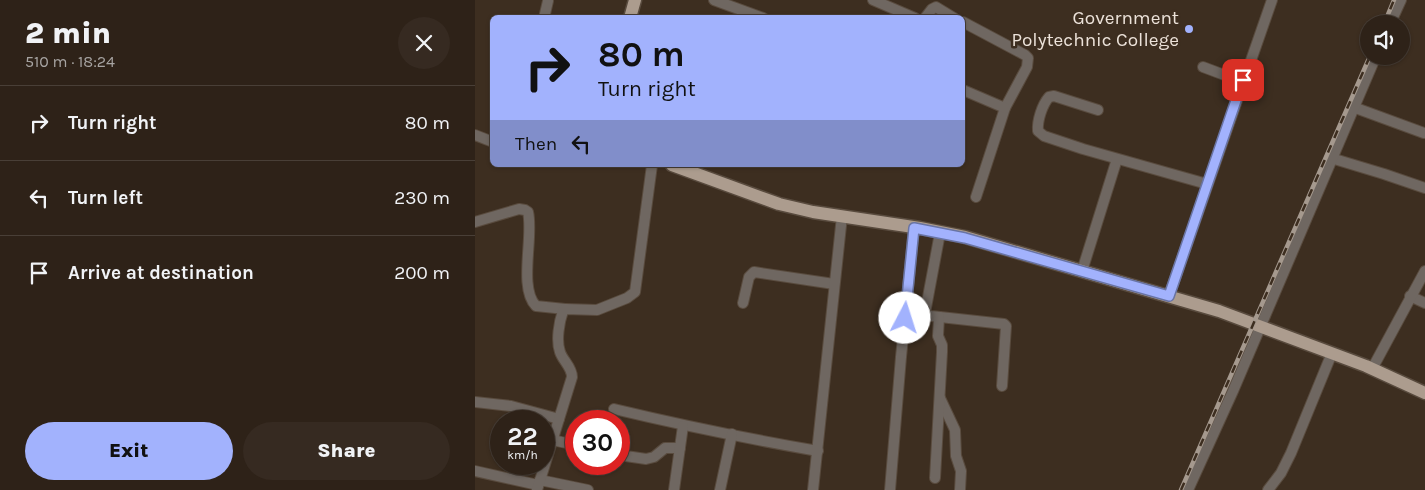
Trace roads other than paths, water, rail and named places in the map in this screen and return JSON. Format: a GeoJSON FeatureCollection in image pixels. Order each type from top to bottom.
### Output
{"type":"FeatureCollection","features":[{"type":"Feature","properties":{"kind":"main road"},"geometry":{"type":"LineString","coordinates":[[631,15],[635,0]]}},
{"type":"Feature","properties":{"kind":"main road"},"geometry":{"type":"LineString","coordinates":[[679,167],[779,204],[813,212],[965,238],[1219,311],[1332,353],[1425,392]]}},
{"type":"Feature","properties":{"kind":"street"},"geometry":{"type":"LineString","coordinates":[[714,0],[755,15]]}},
{"type":"Feature","properties":{"kind":"street"},"geometry":{"type":"LineString","coordinates":[[873,0],[908,15]]}},
{"type":"Feature","properties":{"kind":"street"},"geometry":{"type":"LineString","coordinates":[[1169,296],[1272,0]]}},
{"type":"Feature","properties":{"kind":"street"},"geometry":{"type":"LineString","coordinates":[[1394,15],[1401,0]]}},
{"type":"Feature","properties":{"kind":"street"},"geometry":{"type":"LineString","coordinates":[[544,15],[548,1]]}},
{"type":"Feature","properties":{"kind":"street"},"geometry":{"type":"LineString","coordinates":[[927,15],[938,4],[951,15]]}},
{"type":"Feature","properties":{"kind":"street"},"geometry":{"type":"LineString","coordinates":[[965,23],[1028,58],[1027,67],[1005,108],[976,197]]}},
{"type":"Feature","properties":{"kind":"street"},"geometry":{"type":"LineString","coordinates":[[1188,490],[1261,326],[1372,65]]}},
{"type":"Feature","properties":{"kind":"street"},"geometry":{"type":"LineString","coordinates":[[1203,68],[1243,82]]}},
{"type":"Feature","properties":{"kind":"street"},"geometry":{"type":"LineString","coordinates":[[965,91],[1005,108]]}},
{"type":"Feature","properties":{"kind":"street"},"geometry":{"type":"LineString","coordinates":[[1098,110],[1054,96],[1049,97],[1045,102],[1038,131],[1044,136],[1117,159],[1207,184]]}},
{"type":"Feature","properties":{"kind":"street"},"geometry":{"type":"LineString","coordinates":[[1353,107],[1424,133]]}},
{"type":"Feature","properties":{"kind":"street"},"geometry":{"type":"LineString","coordinates":[[475,135],[490,141]]}},
{"type":"Feature","properties":{"kind":"street"},"geometry":{"type":"LineString","coordinates":[[1331,158],[1425,188]]}},
{"type":"Feature","properties":{"kind":"street"},"geometry":{"type":"LineString","coordinates":[[1082,271],[1117,159]]}},
{"type":"Feature","properties":{"kind":"street"},"geometry":{"type":"LineString","coordinates":[[475,222],[519,209],[528,212],[528,271],[531,300],[536,306],[597,310],[627,298],[635,292],[652,167]]}},
{"type":"Feature","properties":{"kind":"street"},"geometry":{"type":"LineString","coordinates":[[813,490],[842,216]]}},
{"type":"Feature","properties":{"kind":"street"},"geometry":{"type":"LineString","coordinates":[[890,490],[914,228]]}},
{"type":"Feature","properties":{"kind":"street"},"geometry":{"type":"LineString","coordinates":[[940,233],[925,313],[926,315],[939,317],[1004,324],[1006,326],[1002,386]]}},
{"type":"Feature","properties":{"kind":"street"},"geometry":{"type":"LineString","coordinates":[[1372,369],[1425,271]]}},
{"type":"Feature","properties":{"kind":"street"},"geometry":{"type":"LineString","coordinates":[[743,303],[749,277],[754,272],[834,284]]}},
{"type":"Feature","properties":{"kind":"street"},"geometry":{"type":"LineString","coordinates":[[1411,296],[1425,303]]}},
{"type":"Feature","properties":{"kind":"street"},"geometry":{"type":"LineString","coordinates":[[555,431],[572,377],[572,373],[560,352],[559,346],[561,316],[565,309]]}},
{"type":"Feature","properties":{"kind":"street"},"geometry":{"type":"LineString","coordinates":[[935,478],[942,352],[942,345],[938,336],[939,317]]}},
{"type":"Feature","properties":{"kind":"street"},"geometry":{"type":"LineString","coordinates":[[1268,490],[1281,474],[1291,453],[1332,353]]}},
{"type":"Feature","properties":{"kind":"street"},"geometry":{"type":"LineString","coordinates":[[939,396],[955,430],[956,456],[960,463],[961,471],[960,490]]}},
{"type":"Feature","properties":{"kind":"street"},"geometry":{"type":"LineString","coordinates":[[475,402],[511,406],[559,420]]}},
{"type":"Feature","properties":{"kind":"street"},"geometry":{"type":"LineString","coordinates":[[614,409],[683,426],[818,451]]}},
{"type":"Feature","properties":{"kind":"street"},"geometry":{"type":"LineString","coordinates":[[674,490],[683,426]]}},
{"type":"Feature","properties":{"kind":"street"},"geometry":{"type":"LineString","coordinates":[[720,490],[732,434]]}},
{"type":"Feature","properties":{"kind":"street"},"geometry":{"type":"LineString","coordinates":[[630,456],[646,459],[654,457],[665,448],[681,448]]}},
{"type":"Feature","properties":{"kind":"street"},"geometry":{"type":"LineString","coordinates":[[475,471],[538,485],[587,490]]}},
{"type":"Feature","properties":{"kind":"railway"},"geometry":{"type":"LineString","coordinates":[[1388,15],[1394,0]]}},
{"type":"Feature","properties":{"kind":"railway"},"geometry":{"type":"LineString","coordinates":[[1181,490],[1366,65]]}},
{"type":"Feature","properties":{"kind":"place","name":"Government Polytechnic College"},"geometry":{"type":"Point","coordinates":[1189,29]}}]}
